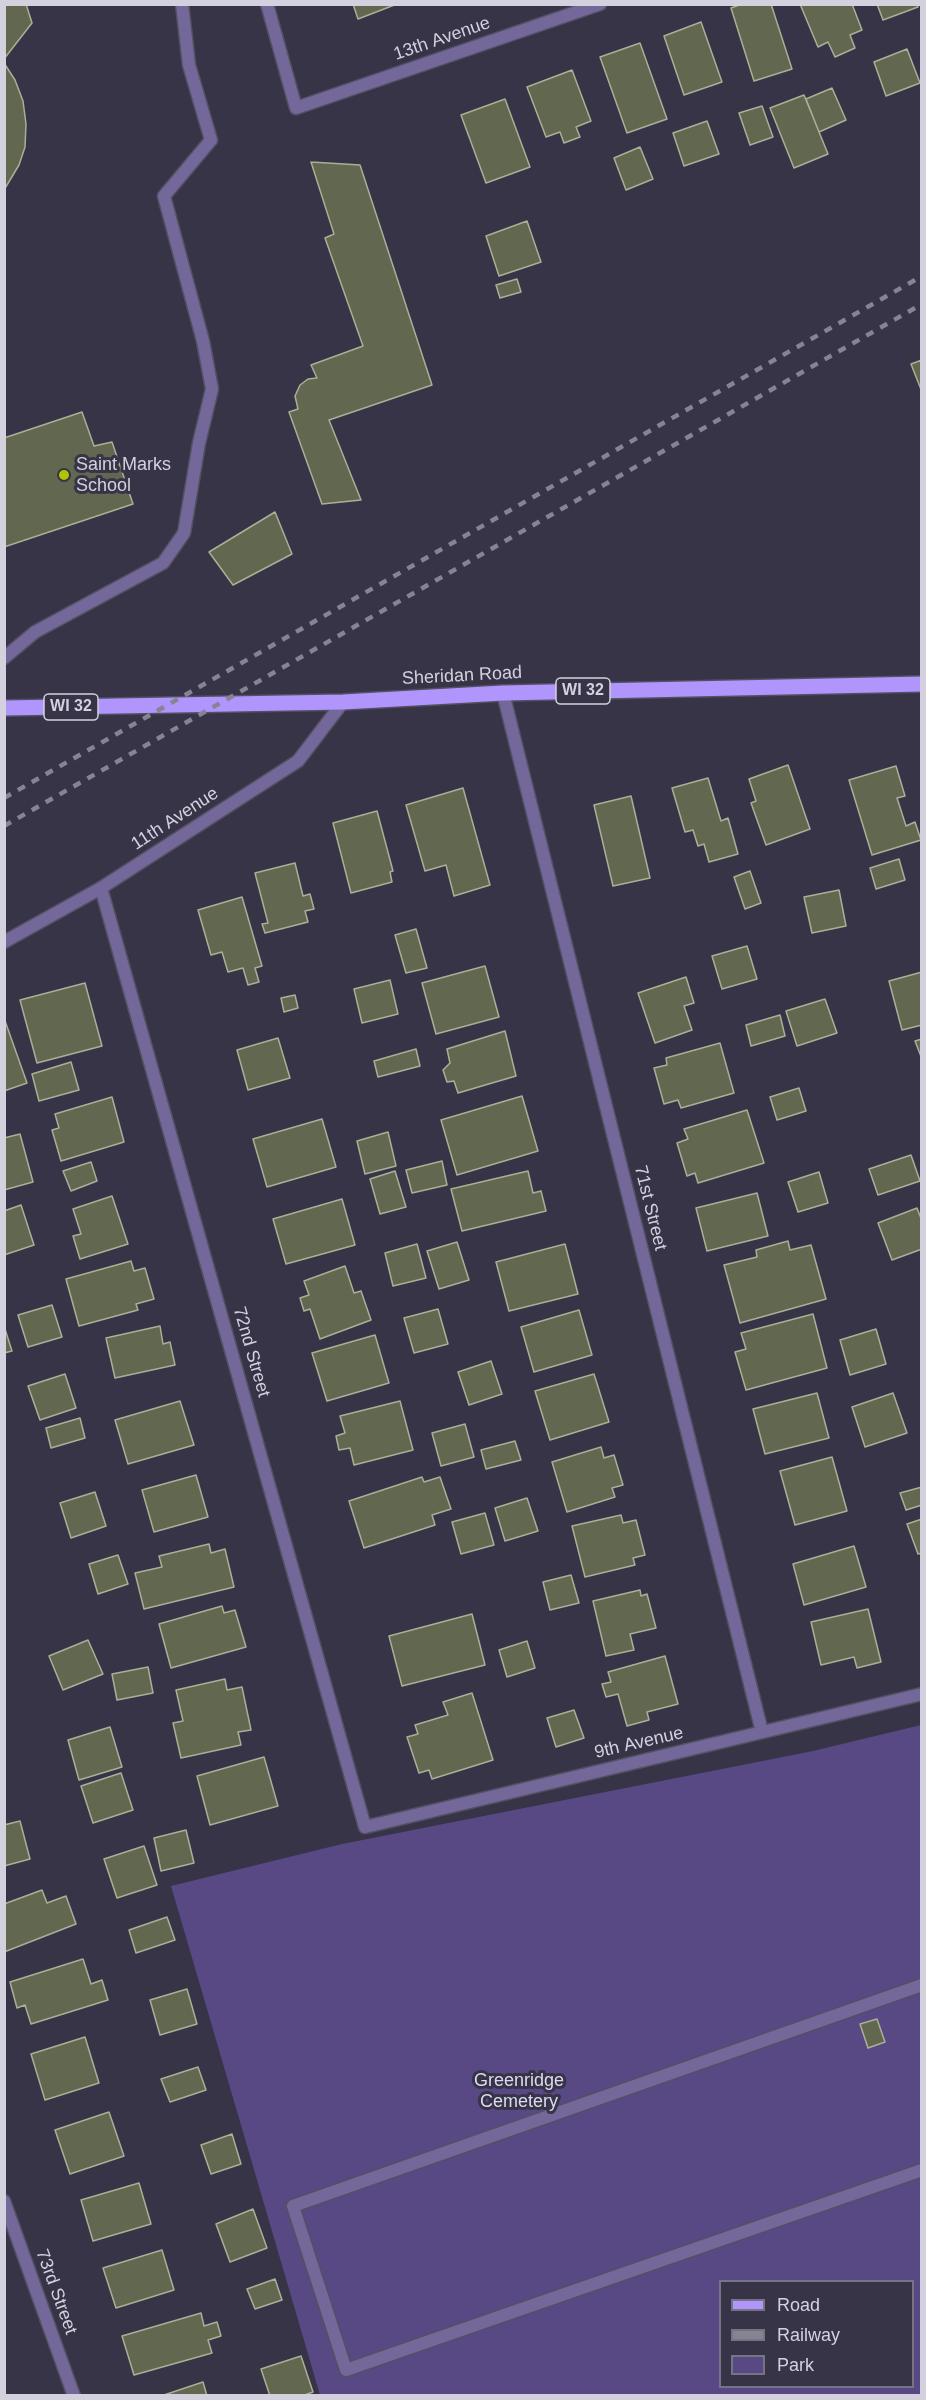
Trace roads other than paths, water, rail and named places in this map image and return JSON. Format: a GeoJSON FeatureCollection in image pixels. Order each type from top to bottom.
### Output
{"type":"FeatureCollection","features":[{"type":"Feature","properties":{"kind":"main road","name":"Sheridan Road"},"geometry":{"type":"LineString","coordinates":[[4,708],[344,702],[503,693],[921,684]]}},
{"type":"Feature","properties":{"kind":"street"},"geometry":{"type":"LineString","coordinates":[[4,658],[35,632],[163,563],[184,532],[199,443],[212,389],[203,341],[164,195],[212,140],[189,66],[182,4]]}},
{"type":"Feature","properties":{"kind":"street","name":"13th Avenue"},"geometry":{"type":"LineString","coordinates":[[267,4],[296,108],[600,4]]}},
{"type":"Feature","properties":{"kind":"street","name":"71st Street"},"geometry":{"type":"LineString","coordinates":[[503,693],[762,1732]]}},
{"type":"Feature","properties":{"kind":"street","name":"11th Avenue"},"geometry":{"type":"LineString","coordinates":[[4,942],[101,888],[298,761],[344,702]]}},
{"type":"Feature","properties":{"kind":"street","name":"72nd Street"},"geometry":{"type":"LineString","coordinates":[[101,888],[365,1827]]}},
{"type":"Feature","properties":{"kind":"street","name":"9th Avenue"},"geometry":{"type":"LineString","coordinates":[[365,1827],[921,1694]]}},
{"type":"Feature","properties":{"kind":"street"},"geometry":{"type":"LineString","coordinates":[[921,1985],[293,2206],[346,2370],[921,2170]]}},
{"type":"Feature","properties":{"kind":"street","name":"73rd Street"},"geometry":{"type":"LineString","coordinates":[[4,2201],[74,2396]]}},
{"type":"Feature","properties":{"kind":"railway"},"geometry":{"type":"LineString","coordinates":[[4,798],[922,276]]}},
{"type":"Feature","properties":{"kind":"railway"},"geometry":{"type":"LineString","coordinates":[[4,826],[922,304]]}},
{"type":"Feature","properties":{"kind":"place","name":"Saint Marks School"},"geometry":{"type":"Point","coordinates":[64,475]}},
{"type":"Feature","properties":{"kind":"park label","name":"Greenridge Cemetery"},"geometry":{"type":"Point","coordinates":[519,2091]}}]}
